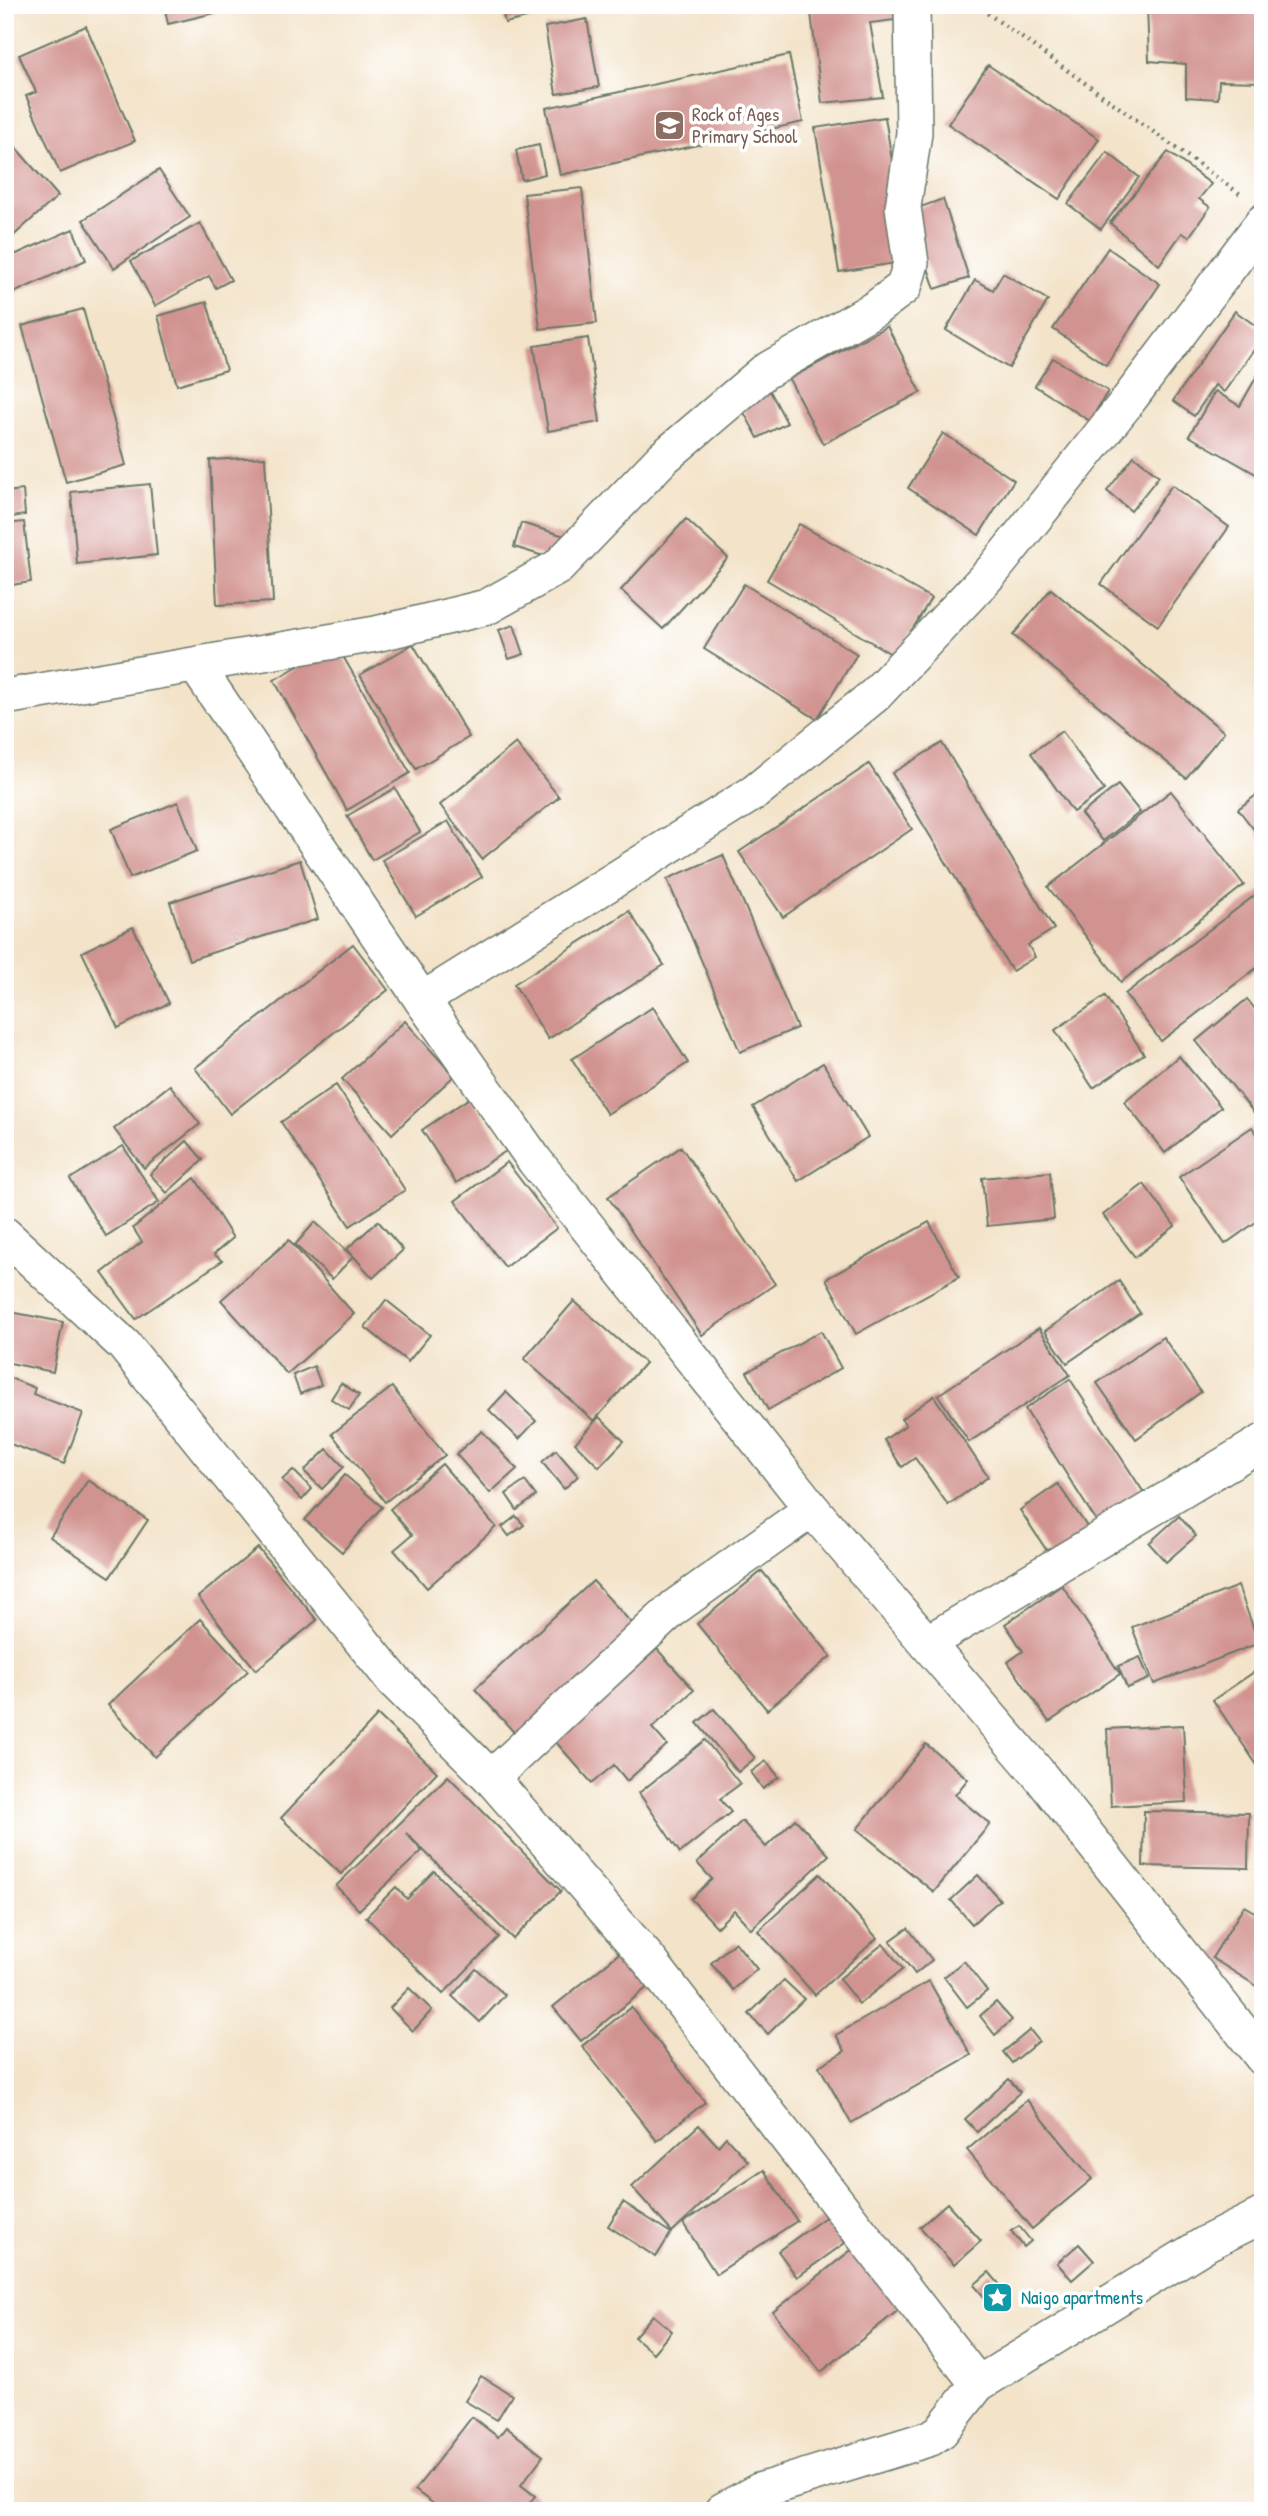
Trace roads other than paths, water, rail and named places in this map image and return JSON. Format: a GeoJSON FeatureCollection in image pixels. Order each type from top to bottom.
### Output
{"type":"FeatureCollection","features":[{"type":"Feature","properties":{"kind":"street"},"geometry":{"type":"LineString","coordinates":[[5,697],[197,667],[376,634],[487,607],[558,566],[663,458],[764,372],[876,308],[904,287],[911,263],[903,207],[915,133],[912,5]]}},
{"type":"Feature","properties":{"kind":"street"},"geometry":{"type":"LineString","coordinates":[[422,1000],[755,792],[875,695],[994,569],[1127,402],[1263,222]]}},
{"type":"Feature","properties":{"kind":"street"},"geometry":{"type":"LineString","coordinates":[[197,667],[422,1000],[535,1161],[812,1509],[1037,1772],[1263,2058]]}},
{"type":"Feature","properties":{"kind":"street"},"geometry":{"type":"LineString","coordinates":[[5,1235],[124,1345],[394,1681],[491,1778],[649,1960],[978,2384]]}},
{"type":"Feature","properties":{"kind":"street"},"geometry":{"type":"LineString","coordinates":[[927,1643],[1263,1442]]}},
{"type":"Feature","properties":{"kind":"street"},"geometry":{"type":"LineString","coordinates":[[491,1778],[676,1608],[812,1509]]}},
{"type":"Feature","properties":{"kind":"street"},"geometry":{"type":"LineString","coordinates":[[722,2511],[760,2491],[932,2438],[942,2431],[978,2384],[1207,2243],[1263,2215]]}},
{"type":"Feature","properties":{"kind":"place","name":"Rock of Ages Primary School"},"geometry":{"type":"Point","coordinates":[669,125]}},
{"type":"Feature","properties":{"kind":"place","name":"Naigo apartments"},"geometry":{"type":"Point","coordinates":[998,2297]}}]}
